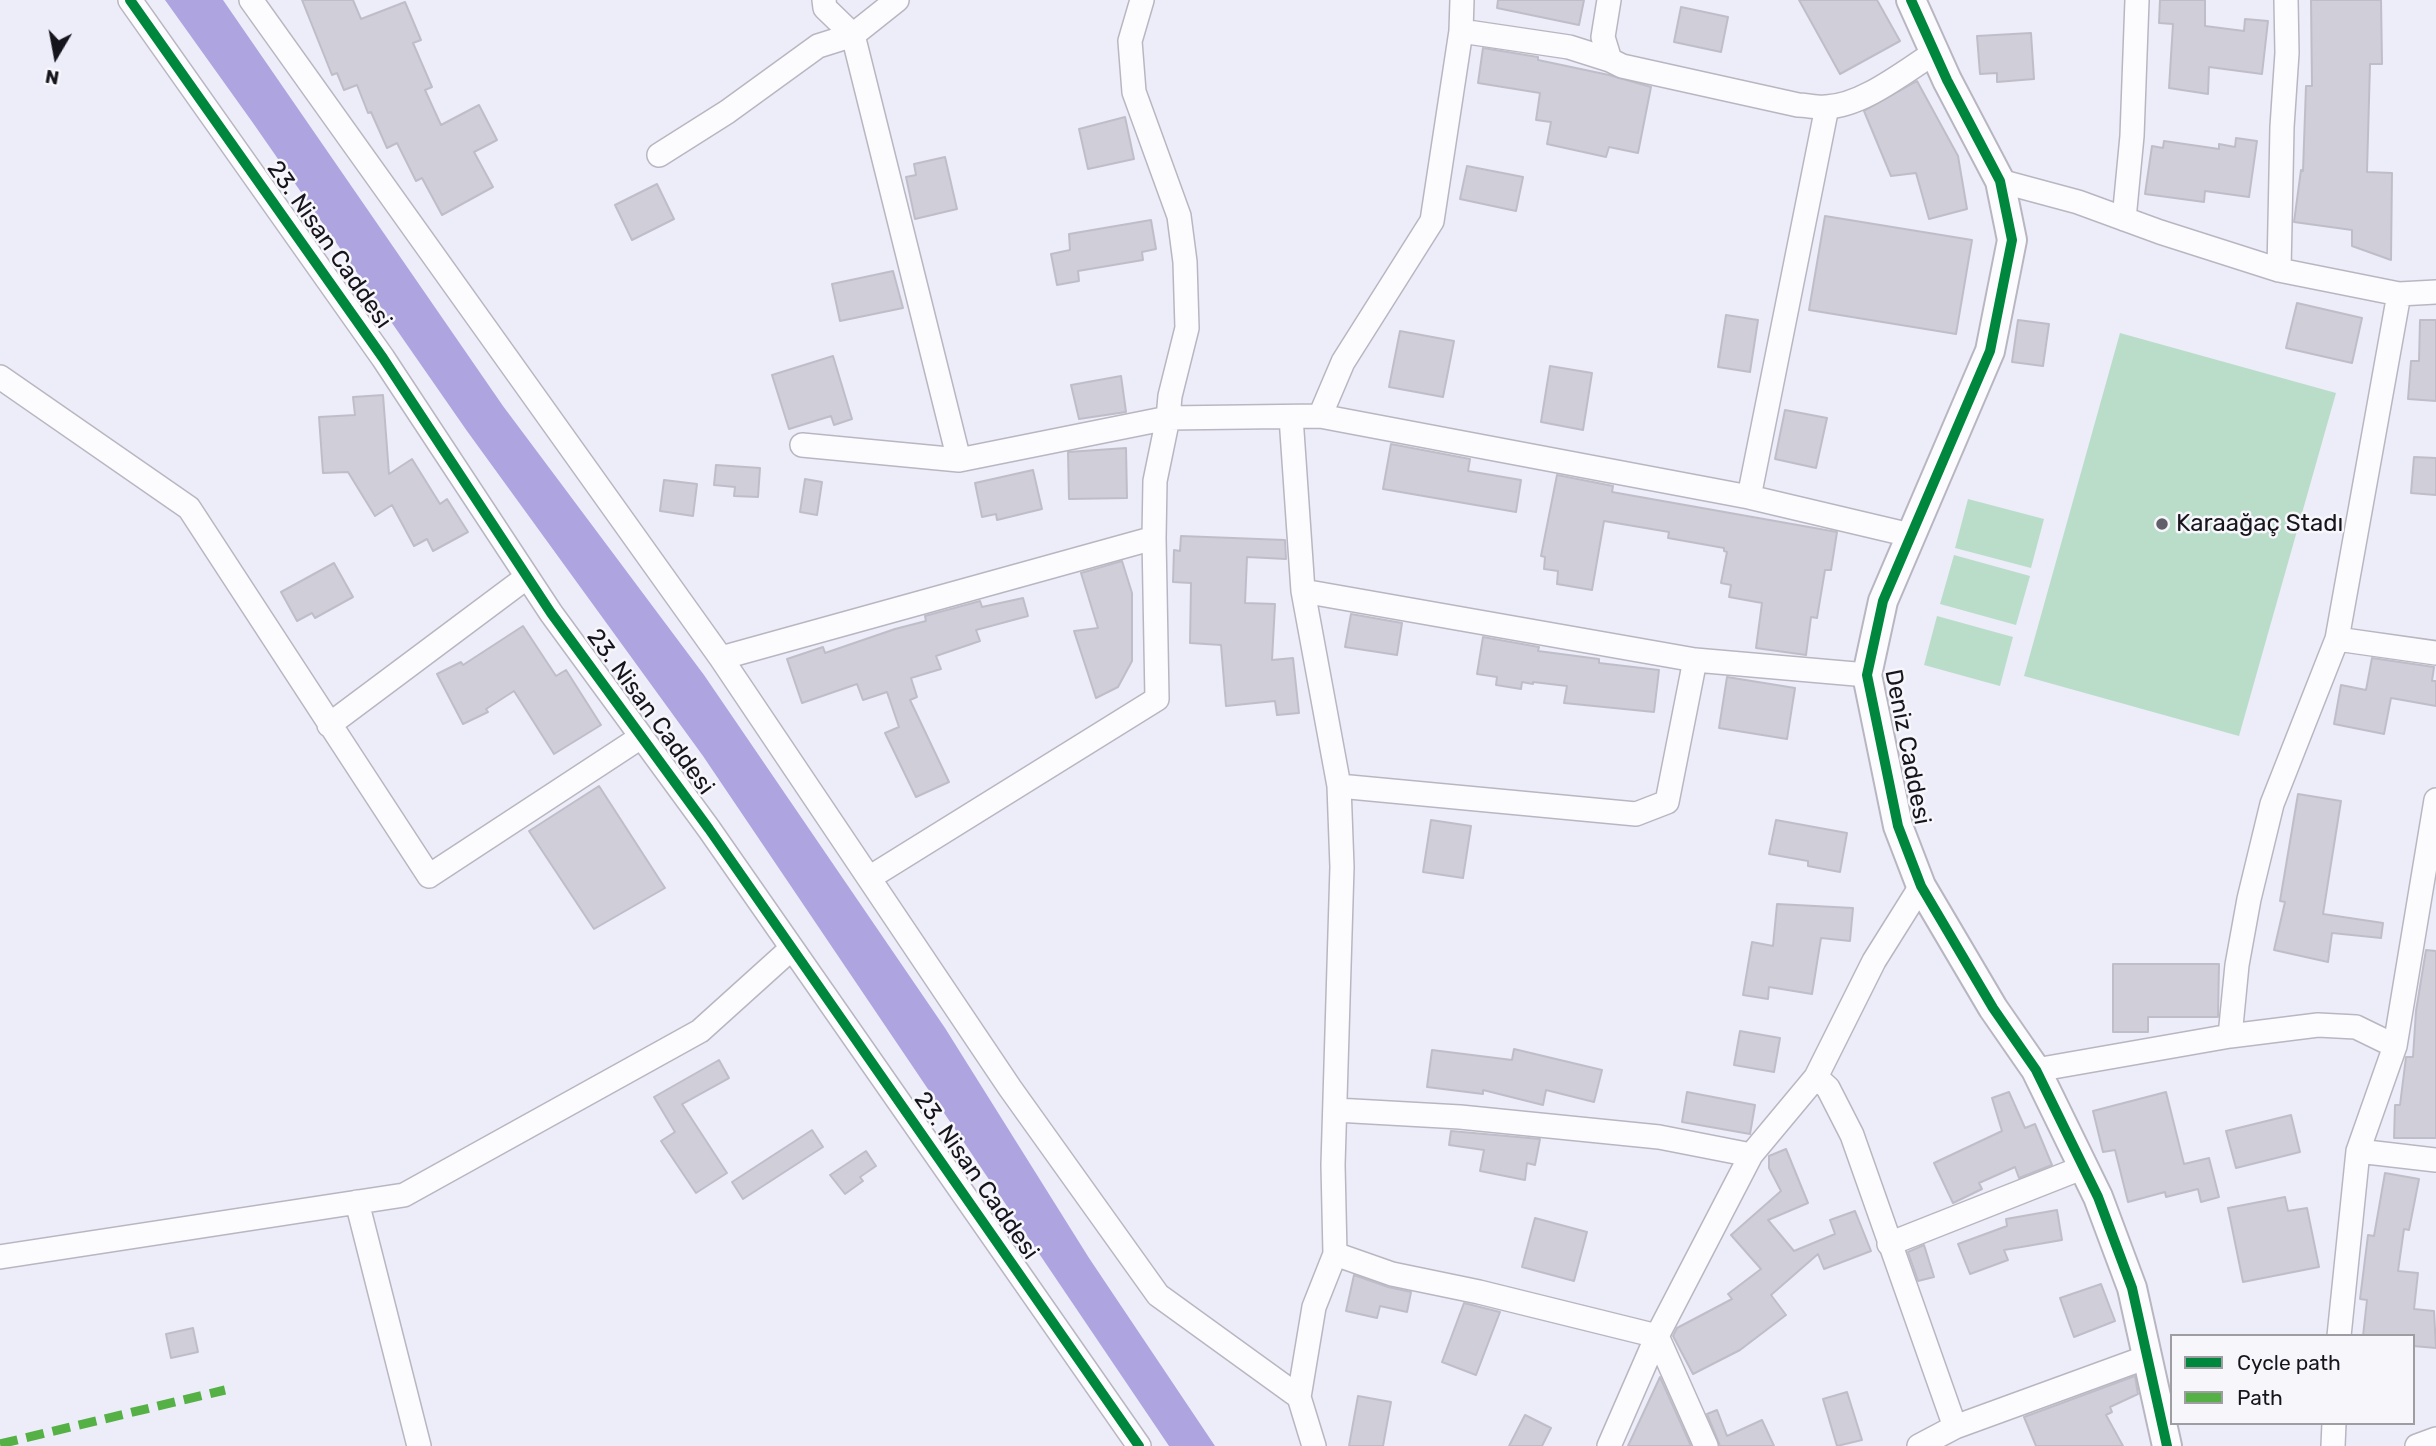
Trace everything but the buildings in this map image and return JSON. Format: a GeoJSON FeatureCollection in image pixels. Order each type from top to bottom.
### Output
{"type":"FeatureCollection","features":[{"type":"Feature","properties":{"kind":"street","name":"23. Nisan Caddesi"},"geometry":{"type":"LineString","coordinates":[[131,0],[383,358],[527,577],[709,829],[1139,1446]]}},
{"type":"Feature","properties":{"kind":"street"},"geometry":{"type":"LineString","coordinates":[[251,0],[721,658],[1010,1088],[1158,1295],[1299,1396]]}},
{"type":"Feature","properties":{"kind":"street"},"geometry":{"type":"LineString","coordinates":[[824,0],[825,8],[853,35],[959,460]]}},
{"type":"Feature","properties":{"kind":"street"},"geometry":{"type":"LineString","coordinates":[[659,155],[727,112],[818,46],[853,35],[897,0]]}},
{"type":"Feature","properties":{"kind":"street"},"geometry":{"type":"LineString","coordinates":[[869,878],[1157,699],[1155,481],[1170,396],[1186,328],[1185,262],[1179,216],[1134,92],[1130,41],[1142,0]]}},
{"type":"Feature","properties":{"kind":"street"},"geometry":{"type":"LineString","coordinates":[[1320,416],[1343,362],[1432,221],[1461,31],[1462,0]]}},
{"type":"Feature","properties":{"kind":"street"},"geometry":{"type":"LineString","coordinates":[[1609,0],[1603,37],[1610,60]]}},
{"type":"Feature","properties":{"kind":"street","name":"Deniz Caddesi"},"geometry":{"type":"LineString","coordinates":[[1911,0],[1934,52],[2000,181],[2012,240],[1990,351],[1883,601],[1867,675],[1898,826],[1921,886],[1993,1008],[2036,1070],[2098,1197],[2132,1288],[2167,1446]]}},
{"type":"Feature","properties":{"kind":"street"},"geometry":{"type":"LineString","coordinates":[[2124,219],[2132,136],[2137,0]]}},
{"type":"Feature","properties":{"kind":"street"},"geometry":{"type":"LineString","coordinates":[[2279,270],[2282,127],[2287,53],[2286,0]]}},
{"type":"Feature","properties":{"kind":"street"},"geometry":{"type":"LineString","coordinates":[[1461,31],[1569,47],[1622,66],[1798,105],[1827,107],[1850,102],[1889,82],[1934,52]]}},
{"type":"Feature","properties":{"kind":"street"},"geometry":{"type":"LineString","coordinates":[[1749,497],[1827,107]]}},
{"type":"Feature","properties":{"kind":"street"},"geometry":{"type":"LineString","coordinates":[[2000,181],[2078,202],[2279,270],[2399,294],[2436,292]]}},
{"type":"Feature","properties":{"kind":"street"},"geometry":{"type":"LineString","coordinates":[[2230,1036],[2236,965],[2272,804],[2337,639],[2399,294]]}},
{"type":"Feature","properties":{"kind":"street"},"geometry":{"type":"LineString","coordinates":[[0,377],[189,508],[429,876],[641,737]]}},
{"type":"Feature","properties":{"kind":"street"},"geometry":{"type":"LineString","coordinates":[[802,445],[959,460],[1168,418],[1320,416],[1749,497],[1910,534]]}},
{"type":"Feature","properties":{"kind":"street"},"geometry":{"type":"LineString","coordinates":[[1291,417],[1303,591],[1339,786],[1342,867],[1333,1165],[1335,1254],[1314,1307],[1299,1396],[1314,1446]]}},
{"type":"Feature","properties":{"kind":"street"},"geometry":{"type":"LineString","coordinates":[[721,658],[1154,538]]}},
{"type":"Feature","properties":{"kind":"street"},"geometry":{"type":"LineString","coordinates":[[330,725],[527,577]]}},
{"type":"Feature","properties":{"kind":"street"},"geometry":{"type":"LineString","coordinates":[[1303,591],[1695,660],[1867,675]]}},
{"type":"Feature","properties":{"kind":"street"},"geometry":{"type":"LineString","coordinates":[[2337,639],[2436,653]]}},
{"type":"Feature","properties":{"kind":"street"},"geometry":{"type":"LineString","coordinates":[[1339,786],[1636,814],[1667,802],[1695,660]]}},
{"type":"Feature","properties":{"kind":"street"},"geometry":{"type":"LineString","coordinates":[[2339,1334],[2358,1151],[2395,1046],[2436,800]]}},
{"type":"Feature","properties":{"kind":"street"},"geometry":{"type":"LineString","coordinates":[[1609,1446],[1657,1336],[1751,1155],[1815,1077],[1874,961],[1921,886]]}},
{"type":"Feature","properties":{"kind":"street"},"geometry":{"type":"LineString","coordinates":[[0,1257],[404,1195],[700,1031],[792,948]]}},
{"type":"Feature","properties":{"kind":"street"},"geometry":{"type":"LineString","coordinates":[[2036,1070],[2230,1036],[2318,1025],[2356,1027],[2395,1046]]}},
{"type":"Feature","properties":{"kind":"street"},"geometry":{"type":"LineString","coordinates":[[1815,1077],[1828,1088],[1852,1135],[1955,1427]]}},
{"type":"Feature","properties":{"kind":"street"},"geometry":{"type":"LineString","coordinates":[[1336,1110],[1461,1117],[1658,1137],[1751,1155]]}},
{"type":"Feature","properties":{"kind":"street"},"geometry":{"type":"LineString","coordinates":[[2358,1151],[2436,1160]]}},
{"type":"Feature","properties":{"kind":"street"},"geometry":{"type":"LineString","coordinates":[[1889,1244],[2084,1167]]}},
{"type":"Feature","properties":{"kind":"street"},"geometry":{"type":"LineString","coordinates":[[357,1202],[419,1446]]}},
{"type":"Feature","properties":{"kind":"street"},"geometry":{"type":"LineString","coordinates":[[1335,1254],[1392,1274],[1479,1292],[1657,1336]]}},
{"type":"Feature","properties":{"kind":"street"},"geometry":{"type":"LineString","coordinates":[[1657,1336],[1706,1446]]}},
{"type":"Feature","properties":{"kind":"street"},"geometry":{"type":"LineString","coordinates":[[1919,1446],[1955,1427],[2147,1357]]}},
{"type":"Feature","properties":{"kind":"street"},"geometry":{"type":"LineString","coordinates":[[2333,1446],[2334,1425]]}},
{"type":"Feature","properties":{"kind":"street"},"geometry":{"type":"LineString","coordinates":[[2417,1446],[2436,1439]]}},
{"type":"Feature","properties":{"kind":"green space"},"geometry":{"type":"Polygon","coordinates":[[[2120,333],[2336,393],[2239,736],[2024,676],[2120,333]]]}},
{"type":"Feature","properties":{"kind":"green space"},"geometry":{"type":"Polygon","coordinates":[[[1968,499],[2044,519],[2031,568],[1955,548],[1968,499]]]}},
{"type":"Feature","properties":{"kind":"green space"},"geometry":{"type":"Polygon","coordinates":[[[1954,555],[2030,576],[2016,625],[1940,604],[1954,555]]]}},
{"type":"Feature","properties":{"kind":"green space"},"geometry":{"type":"Polygon","coordinates":[[[1937,616],[2013,637],[2000,686],[1924,665],[1937,616]]]}},
{"type":"Feature","properties":{"kind":"shaded area"},"geometry":{"type":"Polygon","coordinates":[[[165,0],[223,0],[503,406],[704,675],[945,1028],[1089,1258],[1215,1446],[1169,1446],[703,756],[467,431],[165,0]]]}},
{"type":"Feature","properties":{"kind":"marked path"},"geometry":{"type":"LineString","coordinates":[[0,1444],[225,1390]]}},
{"type":"Feature","properties":{"kind":"cycle path"},"geometry":{"type":"LineString","coordinates":[[130,0],[383,358],[551,613],[709,829],[1139,1446]]}},
{"type":"Feature","properties":{"kind":"cycle path"},"geometry":{"type":"LineString","coordinates":[[1911,0],[1947,80],[2000,181],[2012,240],[1990,351],[1883,601],[1867,675],[1898,826],[1921,886],[1993,1008],[2036,1070],[2098,1197],[2132,1288],[2167,1446]]}},
{"type":"Feature","properties":{"kind":"place","name":"Karaağaç Stadı"},"geometry":{"type":"Point","coordinates":[2162,524]}}]}
